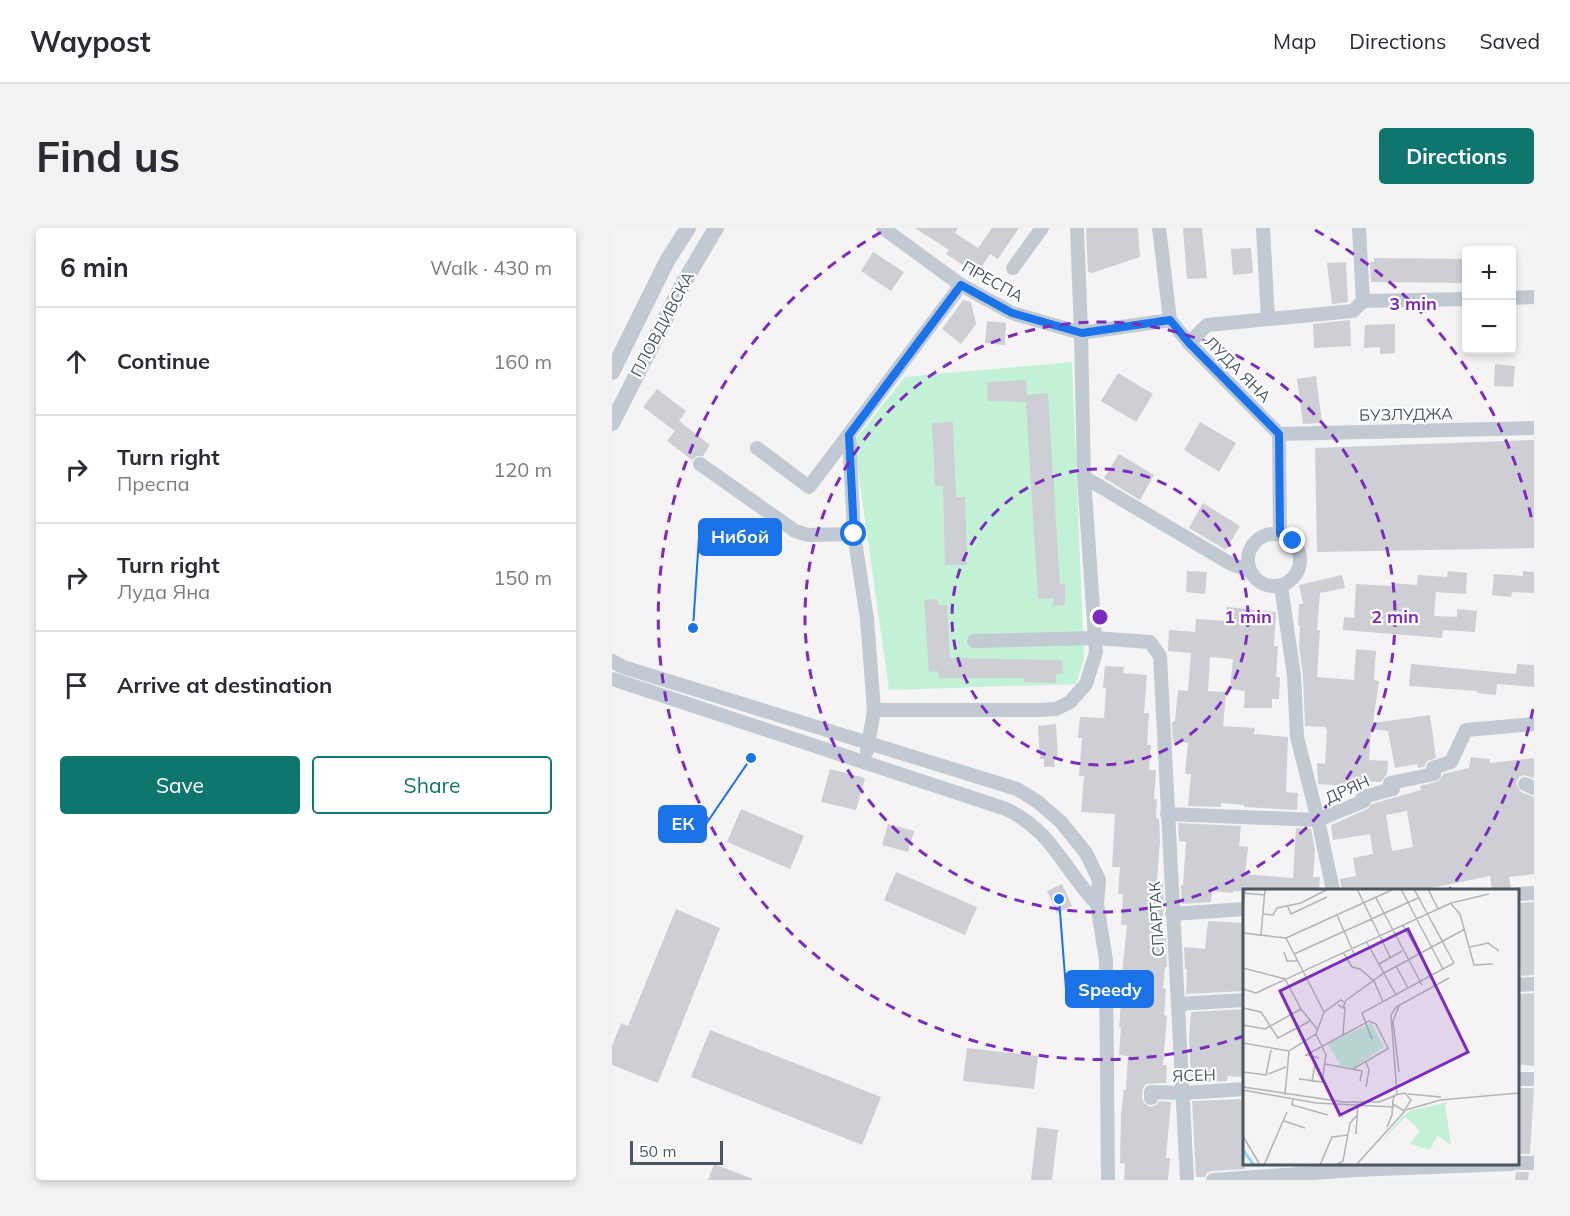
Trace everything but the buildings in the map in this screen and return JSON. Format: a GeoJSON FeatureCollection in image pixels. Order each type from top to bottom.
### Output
{"type":"FeatureCollection","features":[{"type":"Feature","properties":{"kind":"street","name":"ПЛОВДИВСКА"},"geometry":{"type":"LineString","coordinates":[[614,364],[667,261],[688,228]]}},
{"type":"Feature","properties":{"kind":"street","name":"ПЛОВДИВСКА"},"geometry":{"type":"LineString","coordinates":[[612,423],[684,282],[716,228]]}},
{"type":"Feature","properties":{"kind":"street","name":"ПРЕСПА"},"geometry":{"type":"LineString","coordinates":[[884,228],[961,285],[1012,313],[1082,333],[1170,320]]}},
{"type":"Feature","properties":{"kind":"street"},"geometry":{"type":"LineString","coordinates":[[1013,268],[1042,228]]}},
{"type":"Feature","properties":{"kind":"street"},"geometry":{"type":"LineString","coordinates":[[874,710],[1039,710],[1056,708],[1070,702],[1086,684],[1096,652],[1084,477],[1082,333],[1077,228]]}},
{"type":"Feature","properties":{"kind":"street"},"geometry":{"type":"LineString","coordinates":[[1159,228],[1170,320]]}},
{"type":"Feature","properties":{"kind":"street"},"geometry":{"type":"LineString","coordinates":[[1263,228],[1268,319]]}},
{"type":"Feature","properties":{"kind":"street"},"geometry":{"type":"LineString","coordinates":[[1359,228],[1363,301]]}},
{"type":"Feature","properties":{"kind":"street"},"geometry":{"type":"LineString","coordinates":[[757,448],[809,487],[961,285]]}},
{"type":"Feature","properties":{"kind":"street"},"geometry":{"type":"LineString","coordinates":[[1516,298],[1534,297]]}},
{"type":"Feature","properties":{"kind":"street"},"geometry":{"type":"LineString","coordinates":[[1189,343],[1207,326],[1353,311],[1363,301],[1462,299]]}},
{"type":"Feature","properties":{"kind":"street","name":"ЛУДА ЯНА"},"geometry":{"type":"LineString","coordinates":[[1170,320],[1189,343],[1279,434]]}},
{"type":"Feature","properties":{"kind":"street"},"geometry":{"type":"LineString","coordinates":[[614,364],[637,372]]}},
{"type":"Feature","properties":{"kind":"street","name":"БУЗЛУДЖА"},"geometry":{"type":"LineString","coordinates":[[1279,434],[1534,428]]}},
{"type":"Feature","properties":{"kind":"street"},"geometry":{"type":"LineString","coordinates":[[1279,434],[1280,534]]}},
{"type":"Feature","properties":{"kind":"street"},"geometry":{"type":"LineString","coordinates":[[849,435],[854,534],[867,619],[874,710],[865,762]]}},
{"type":"Feature","properties":{"kind":"street"},"geometry":{"type":"LineString","coordinates":[[700,464],[795,531],[808,536],[854,534]]}},
{"type":"Feature","properties":{"kind":"street"},"geometry":{"type":"LineString","coordinates":[[1084,477],[1231,564],[1250,571]]}},
{"type":"Feature","properties":{"kind":"street"},"geometry":{"type":"LineString","coordinates":[[1269,534],[1280,534],[1293,541],[1300,553],[1300,567],[1293,579],[1281,586],[1272,587],[1255,579],[1247,559],[1250,548],[1258,539],[1269,534]]}},
{"type":"Feature","properties":{"kind":"street"},"geometry":{"type":"LineString","coordinates":[[1281,586],[1294,676],[1297,736],[1333,889]]}},
{"type":"Feature","properties":{"kind":"street"},"geometry":{"type":"LineString","coordinates":[[974,641],[1095,638]]}},
{"type":"Feature","properties":{"kind":"street","name":"СПАРТАК"},"geometry":{"type":"LineString","coordinates":[[1095,638],[1150,642],[1160,656],[1187,1180]]}},
{"type":"Feature","properties":{"kind":"street"},"geometry":{"type":"LineString","coordinates":[[612,661],[623,667],[1017,789],[1038,802],[1061,822],[1086,853],[1099,880],[1097,904],[1106,960],[1108,1180]]}},
{"type":"Feature","properties":{"kind":"street"},"geometry":{"type":"LineString","coordinates":[[612,679],[1006,809],[1023,817],[1045,836],[1079,885],[1097,904]]}},
{"type":"Feature","properties":{"kind":"street","name":"ДРЯН"},"geometry":{"type":"LineString","coordinates":[[1167,814],[1318,820],[1364,801],[1363,797],[1393,789],[1390,783],[1434,774],[1433,768],[1451,762],[1466,730],[1534,724]]}},
{"type":"Feature","properties":{"kind":"street"},"geometry":{"type":"LineString","coordinates":[[1519,894],[1534,893]]}},
{"type":"Feature","properties":{"kind":"street"},"geometry":{"type":"LineString","coordinates":[[1173,914],[1243,909]]}},
{"type":"Feature","properties":{"kind":"street"},"geometry":{"type":"LineString","coordinates":[[1519,985],[1534,984]]}},
{"type":"Feature","properties":{"kind":"street"},"geometry":{"type":"LineString","coordinates":[[1178,1004],[1243,1000]]}},
{"type":"Feature","properties":{"kind":"street","name":"ЯСЕН"},"geometry":{"type":"LineString","coordinates":[[1151,1098],[1151,1092],[1183,1093],[1243,1089]]}},
{"type":"Feature","properties":{"kind":"street"},"geometry":{"type":"LineString","coordinates":[[1213,1180],[1490,1165]]}},
{"type":"Feature","properties":{"kind":"green space"},"geometry":{"type":"Polygon","coordinates":[[[1072,362],[1084,659],[1076,684],[889,690],[854,441],[905,377],[1072,362]]]}},
{"type":"Feature","properties":{"kind":"place","name":"Нибой"},"geometry":{"type":"Point","coordinates":[693,628]}},
{"type":"Feature","properties":{"kind":"place","name":"ЕК"},"geometry":{"type":"Point","coordinates":[751,758]}},
{"type":"Feature","properties":{"kind":"place","name":"Speedy"},"geometry":{"type":"Point","coordinates":[1059,899]}},
{"type":"Feature","properties":{"kind":"route"},"geometry":{"type":"LineString","coordinates":[[854,534],[849,435],[961,285],[1012,313],[1082,333],[1170,320],[1189,343],[1279,434],[1280,534],[1293,541]]}}]}
